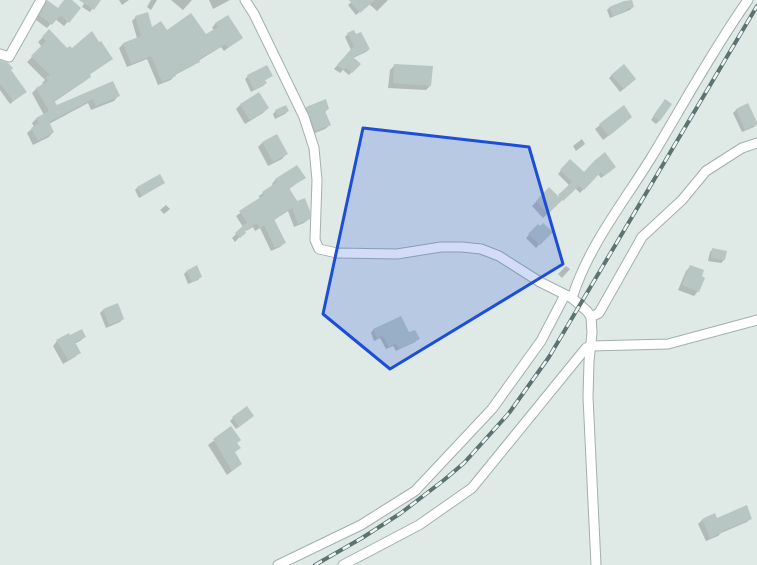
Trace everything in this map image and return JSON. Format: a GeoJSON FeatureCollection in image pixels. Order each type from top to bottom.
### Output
{"type":"FeatureCollection","features":[{"type":"Feature","properties":{"kind":"street"},"geometry":{"type":"LineString","coordinates":[[0,54],[9,57],[41,0]]}},
{"type":"Feature","properties":{"kind":"street"},"geometry":{"type":"LineString","coordinates":[[245,0],[254,14],[304,117],[314,148],[317,180],[315,240],[319,249],[336,253],[397,254],[442,248],[462,247],[481,249],[499,256],[540,282],[568,297],[587,311],[591,317],[592,333],[588,397],[596,565]]}},
{"type":"Feature","properties":{"kind":"street"},"geometry":{"type":"LineString","coordinates":[[278,565],[361,525],[415,491],[492,409],[541,341],[576,286],[592,250],[606,225],[650,159],[719,42],[748,0]]}},
{"type":"Feature","properties":{"kind":"street"},"geometry":{"type":"LineString","coordinates":[[591,317],[599,312],[642,237],[682,200],[706,171],[742,148],[757,143]]}},
{"type":"Feature","properties":{"kind":"street"},"geometry":{"type":"LineString","coordinates":[[343,565],[419,524],[472,488],[586,348],[591,346],[668,344],[757,320]]}},
{"type":"Feature","properties":{"kind":"highlighted area"},"geometry":{"type":"Polygon","coordinates":[[[363,128],[529,147],[563,264],[390,369],[323,314],[363,128]]]}},
{"type":"Feature","properties":{"kind":"building"},"geometry":{"type":"Polygon","coordinates":[[[47,0],[58,8],[64,0],[72,0],[81,8],[69,23],[60,15],[52,25],[39,15],[47,0]]]}},
{"type":"Feature","properties":{"kind":"building"},"geometry":{"type":"Polygon","coordinates":[[[79,0],[101,0],[94,10],[79,0]]]}},
{"type":"Feature","properties":{"kind":"building"},"geometry":{"type":"Polygon","coordinates":[[[349,0],[375,0],[360,13],[349,0]]]}},
{"type":"Feature","properties":{"kind":"building"},"geometry":{"type":"Polygon","coordinates":[[[632,0],[634,7],[613,16],[609,7],[624,1],[632,0]]]}},
{"type":"Feature","properties":{"kind":"building"},"geometry":{"type":"Polygon","coordinates":[[[148,12],[152,27],[161,21],[167,30],[191,13],[206,34],[218,27],[215,23],[228,15],[243,38],[228,48],[226,44],[199,59],[200,62],[175,74],[176,76],[162,82],[151,56],[131,64],[123,43],[141,36],[135,16],[148,12]]]}},
{"type":"Feature","properties":{"kind":"building"},"geometry":{"type":"Polygon","coordinates":[[[49,29],[67,48],[70,46],[72,48],[92,31],[113,59],[90,74],[91,77],[54,101],[57,105],[113,81],[120,96],[96,106],[93,99],[49,122],[54,132],[38,141],[31,128],[39,123],[36,118],[49,111],[36,88],[48,81],[46,77],[50,75],[31,56],[46,41],[42,37],[49,29]]]}},
{"type":"Feature","properties":{"kind":"building"},"geometry":{"type":"Polygon","coordinates":[[[354,30],[356,34],[361,32],[370,49],[353,57],[361,64],[352,73],[346,68],[344,70],[337,65],[354,46],[347,33],[354,30]]]}},
{"type":"Feature","properties":{"kind":"building"},"geometry":{"type":"Polygon","coordinates":[[[0,60],[8,63],[13,68],[11,70],[27,92],[13,101],[0,83],[0,60]]]}},
{"type":"Feature","properties":{"kind":"building"},"geometry":{"type":"Polygon","coordinates":[[[394,64],[433,66],[431,86],[393,83],[394,64]]]}},
{"type":"Feature","properties":{"kind":"building"},"geometry":{"type":"Polygon","coordinates":[[[624,64],[636,79],[624,89],[611,75],[624,64]]]}},
{"type":"Feature","properties":{"kind":"building"},"geometry":{"type":"Polygon","coordinates":[[[267,65],[273,76],[265,80],[267,83],[254,90],[247,75],[267,65]]]}},
{"type":"Feature","properties":{"kind":"building"},"geometry":{"type":"Polygon","coordinates":[[[259,92],[269,108],[250,120],[240,104],[259,92]]]}},
{"type":"Feature","properties":{"kind":"building"},"geometry":{"type":"Polygon","coordinates":[[[326,99],[329,109],[325,111],[331,125],[315,131],[306,107],[326,99]]]}},
{"type":"Feature","properties":{"kind":"building"},"geometry":{"type":"Polygon","coordinates":[[[665,99],[672,104],[660,121],[653,116],[665,99]]]}},
{"type":"Feature","properties":{"kind":"building"},"geometry":{"type":"Polygon","coordinates":[[[748,103],[757,124],[745,130],[736,109],[748,103]]]}},
{"type":"Feature","properties":{"kind":"building"},"geometry":{"type":"Polygon","coordinates":[[[286,105],[289,111],[278,116],[275,110],[286,105]]]}},
{"type":"Feature","properties":{"kind":"building"},"geometry":{"type":"Polygon","coordinates":[[[624,105],[632,117],[609,136],[599,124],[624,105]]]}},
{"type":"Feature","properties":{"kind":"building"},"geometry":{"type":"Polygon","coordinates":[[[277,134],[288,154],[273,162],[262,142],[277,134]]]}},
{"type":"Feature","properties":{"kind":"building"},"geometry":{"type":"Polygon","coordinates":[[[605,152],[616,167],[604,176],[601,172],[584,190],[579,186],[563,201],[558,195],[572,182],[560,170],[570,159],[584,172],[605,152]]]}},
{"type":"Feature","properties":{"kind":"building"},"geometry":{"type":"Polygon","coordinates":[[[297,165],[306,178],[289,188],[297,201],[305,198],[310,211],[310,219],[298,224],[292,208],[274,219],[286,243],[275,248],[264,225],[260,228],[257,223],[245,231],[246,233],[240,238],[235,233],[247,222],[239,211],[264,195],[262,192],[277,182],[275,179],[297,165]]]}},
{"type":"Feature","properties":{"kind":"building"},"geometry":{"type":"Polygon","coordinates":[[[160,174],[165,183],[142,196],[137,187],[160,174]]]}},
{"type":"Feature","properties":{"kind":"building"},"geometry":{"type":"Polygon","coordinates":[[[549,187],[562,200],[548,214],[536,201],[549,187]]]}},
{"type":"Feature","properties":{"kind":"building"},"geometry":{"type":"Polygon","coordinates":[[[543,223],[553,232],[540,245],[528,234],[538,224],[540,226],[543,223]]]}},
{"type":"Feature","properties":{"kind":"building"},"geometry":{"type":"Polygon","coordinates":[[[712,248],[727,251],[725,260],[711,258],[712,248]]]}},
{"type":"Feature","properties":{"kind":"building"},"geometry":{"type":"Polygon","coordinates":[[[197,265],[202,277],[192,282],[186,271],[197,265]]]}},
{"type":"Feature","properties":{"kind":"building"},"geometry":{"type":"Polygon","coordinates":[[[690,265],[704,270],[702,276],[705,278],[699,292],[682,285],[690,265]]]}},
{"type":"Feature","properties":{"kind":"building"},"geometry":{"type":"Polygon","coordinates":[[[118,303],[124,319],[109,325],[103,309],[118,303]]]}},
{"type":"Feature","properties":{"kind":"building"},"geometry":{"type":"Polygon","coordinates":[[[401,316],[409,332],[415,330],[420,339],[399,349],[396,343],[389,347],[383,336],[377,338],[373,329],[401,316]]]}},
{"type":"Feature","properties":{"kind":"building"},"geometry":{"type":"Polygon","coordinates":[[[82,329],[86,337],[75,342],[81,353],[68,360],[56,340],[69,333],[70,335],[82,329]]]}},
{"type":"Feature","properties":{"kind":"building"},"geometry":{"type":"Polygon","coordinates":[[[247,406],[254,416],[239,427],[232,417],[247,406]]]}},
{"type":"Feature","properties":{"kind":"building"},"geometry":{"type":"Polygon","coordinates":[[[231,426],[241,440],[237,443],[241,448],[235,452],[242,464],[232,471],[213,439],[231,426]]]}},
{"type":"Feature","properties":{"kind":"building"},"geometry":{"type":"Polygon","coordinates":[[[747,505],[752,519],[722,531],[723,532],[710,538],[702,519],[715,513],[717,518],[747,505]]]}},
{"type":"Feature","properties":{"kind":"railway"},"geometry":{"type":"LineString","coordinates":[[315,565],[362,538],[401,513],[444,480],[464,463],[509,413],[549,357],[757,6]]}}]}
